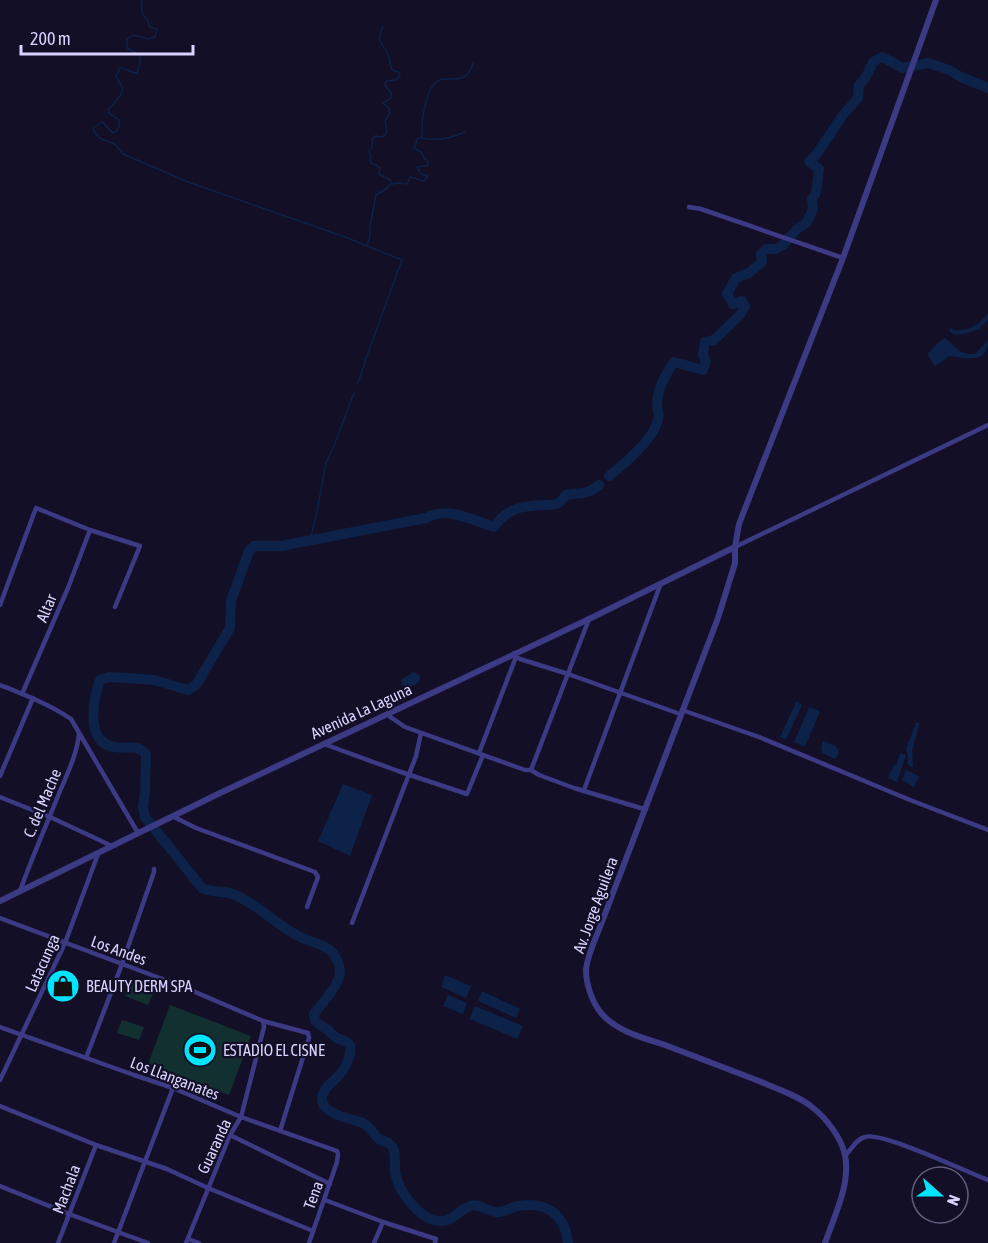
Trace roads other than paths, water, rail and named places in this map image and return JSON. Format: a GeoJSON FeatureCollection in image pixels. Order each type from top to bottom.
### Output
{"type":"FeatureCollection","features":[{"type":"Feature","properties":{"kind":"street","name":"Av. Jorge Aguilera"},"geometry":{"type":"LineString","coordinates":[[825,1243],[843,1189],[845,1156],[839,1138],[814,1108],[804,1101],[703,1059],[624,1030],[600,1012],[589,987],[586,970],[644,809],[718,618],[735,563],[739,524],[843,258],[936,0]]}},
{"type":"Feature","properties":{"kind":"street"},"geometry":{"type":"LineString","coordinates":[[689,207],[843,258]]}},
{"type":"Feature","properties":{"kind":"street"},"geometry":{"type":"LineString","coordinates":[[735,547],[988,424]]}},
{"type":"Feature","properties":{"kind":"street"},"geometry":{"type":"LineString","coordinates":[[0,605],[36,508],[90,530],[140,546],[115,607]]}},
{"type":"Feature","properties":{"kind":"street","name":"Altar"},"geometry":{"type":"LineString","coordinates":[[22,694],[68,588],[90,530]]}},
{"type":"Feature","properties":{"kind":"street","name":"Avenida La Laguna"},"geometry":{"type":"LineString","coordinates":[[0,901],[172,816],[590,619],[735,547]]}},
{"type":"Feature","properties":{"kind":"street"},"geometry":{"type":"LineString","coordinates":[[584,790],[661,583]]}},
{"type":"Feature","properties":{"kind":"street"},"geometry":{"type":"LineString","coordinates":[[531,770],[590,619]]}},
{"type":"Feature","properties":{"kind":"street"},"geometry":{"type":"LineString","coordinates":[[324,744],[467,794],[515,655],[619,692],[759,737],[988,830]]}},
{"type":"Feature","properties":{"kind":"street"},"geometry":{"type":"LineString","coordinates":[[0,685],[33,698],[71,718],[138,833]]}},
{"type":"Feature","properties":{"kind":"street"},"geometry":{"type":"LineString","coordinates":[[0,776],[33,698]]}},
{"type":"Feature","properties":{"kind":"street"},"geometry":{"type":"LineString","coordinates":[[387,714],[405,727],[525,770],[531,770],[539,775],[644,809]]}},
{"type":"Feature","properties":{"kind":"street"},"geometry":{"type":"LineString","coordinates":[[352,922],[416,756],[422,733]]}},
{"type":"Feature","properties":{"kind":"street","name":"C. del Mache"},"geometry":{"type":"LineString","coordinates":[[20,891],[78,747],[79,734]]}},
{"type":"Feature","properties":{"kind":"street"},"geometry":{"type":"LineString","coordinates":[[0,797],[112,846]]}},
{"type":"Feature","properties":{"kind":"street"},"geometry":{"type":"LineString","coordinates":[[172,816],[196,828],[315,872],[318,877],[307,907]]}},
{"type":"Feature","properties":{"kind":"street","name":"Latacunga"},"geometry":{"type":"LineString","coordinates":[[0,1080],[65,943],[98,854]]}},
{"type":"Feature","properties":{"kind":"street"},"geometry":{"type":"LineString","coordinates":[[86,1058],[122,964],[154,869]]}},
{"type":"Feature","properties":{"kind":"street"},"geometry":{"type":"LineString","coordinates":[[0,927],[2,919]]}},
{"type":"Feature","properties":{"kind":"street","name":"Los Andes"},"geometry":{"type":"LineString","coordinates":[[2,919],[181,986],[263,1021],[306,1032],[309,1036],[280,1131]]}},
{"type":"Feature","properties":{"kind":"street","name":"Guaranda"},"geometry":{"type":"LineString","coordinates":[[187,1241],[230,1134],[241,1117],[264,1027],[263,1021]]}},
{"type":"Feature","properties":{"kind":"street","name":"Los Llanganates"},"geometry":{"type":"LineString","coordinates":[[0,1027],[173,1088],[241,1117],[337,1151],[339,1154]]}},
{"type":"Feature","properties":{"kind":"street"},"geometry":{"type":"LineString","coordinates":[[114,1243],[173,1088]]}},
{"type":"Feature","properties":{"kind":"street"},"geometry":{"type":"LineString","coordinates":[[0,1106],[96,1145],[167,1169],[313,1231]]}},
{"type":"Feature","properties":{"kind":"street"},"geometry":{"type":"LineString","coordinates":[[230,1134],[330,1184]]}},
{"type":"Feature","properties":{"kind":"street"},"geometry":{"type":"LineString","coordinates":[[845,1156],[858,1140],[870,1136],[889,1140],[988,1180]]}},
{"type":"Feature","properties":{"kind":"street","name":"Machala"},"geometry":{"type":"LineString","coordinates":[[58,1243],[96,1145]]}},
{"type":"Feature","properties":{"kind":"street","name":"Tena"},"geometry":{"type":"LineString","coordinates":[[309,1243],[339,1154]]}},
{"type":"Feature","properties":{"kind":"street"},"geometry":{"type":"LineString","coordinates":[[0,1186],[148,1243]]}},
{"type":"Feature","properties":{"kind":"street"},"geometry":{"type":"LineString","coordinates":[[325,1200],[436,1241]]}},
{"type":"Feature","properties":{"kind":"street"},"geometry":{"type":"LineString","coordinates":[[374,1243],[383,1222]]}},
{"type":"Feature","properties":{"kind":"street"},"geometry":{"type":"LineString","coordinates":[[187,1241],[199,1243]]}},
{"type":"Feature","properties":{"kind":"water"},"geometry":{"type":"Polygon","coordinates":[[[988,313],[988,320],[980,326],[980,329],[958,334],[951,333],[949,329],[968,329],[981,321],[988,313]]]}},
{"type":"Feature","properties":{"kind":"water"},"geometry":{"type":"Polygon","coordinates":[[[945,338],[958,349],[969,354],[975,354],[988,340],[987,348],[980,357],[949,356],[935,366],[928,354],[945,338]]]}},
{"type":"Feature","properties":{"kind":"water"},"geometry":{"type":"Polygon","coordinates":[[[413,672],[420,675],[417,684],[408,687],[401,685],[402,679],[413,672]]]}},
{"type":"Feature","properties":{"kind":"water"},"geometry":{"type":"Polygon","coordinates":[[[796,702],[802,705],[786,740],[780,737],[796,702]]]}},
{"type":"Feature","properties":{"kind":"water"},"geometry":{"type":"Polygon","coordinates":[[[809,707],[820,711],[805,747],[794,742],[809,707]]]}},
{"type":"Feature","properties":{"kind":"water"},"geometry":{"type":"Polygon","coordinates":[[[916,723],[919,725],[912,750],[913,766],[911,767],[907,764],[906,749],[916,723]]]}},
{"type":"Feature","properties":{"kind":"water"},"geometry":{"type":"Polygon","coordinates":[[[823,741],[834,745],[839,750],[835,759],[822,753],[823,741]]]}},
{"type":"Feature","properties":{"kind":"water"},"geometry":{"type":"Polygon","coordinates":[[[900,753],[906,755],[897,782],[888,778],[894,765],[896,766],[900,753]]]}},
{"type":"Feature","properties":{"kind":"water"},"geometry":{"type":"Polygon","coordinates":[[[906,770],[919,776],[914,787],[902,780],[906,770]]]}},
{"type":"Feature","properties":{"kind":"water"},"geometry":{"type":"Polygon","coordinates":[[[343,784],[372,795],[350,856],[318,841],[343,784]]]}},
{"type":"Feature","properties":{"kind":"water"},"geometry":{"type":"Polygon","coordinates":[[[445,975],[471,986],[466,998],[441,987],[445,975]]]}},
{"type":"Feature","properties":{"kind":"water"},"geometry":{"type":"Polygon","coordinates":[[[482,991],[520,1009],[516,1018],[478,1001],[482,991]]]}},
{"type":"Feature","properties":{"kind":"water"},"geometry":{"type":"Polygon","coordinates":[[[448,995],[467,1003],[463,1014],[443,1006],[448,995]]]}},
{"type":"Feature","properties":{"kind":"water"},"geometry":{"type":"Polygon","coordinates":[[[475,1006],[523,1026],[517,1039],[470,1019],[475,1006]]]}},
{"type":"Feature","properties":{"kind":"waterway"},"geometry":{"type":"LineString","coordinates":[[142,0],[143,14],[150,27],[157,29],[155,37],[149,39],[133,35],[127,39],[127,48],[140,55],[140,63],[137,73],[120,68],[116,76],[123,89],[108,110],[119,120],[119,128],[114,133],[102,122],[93,128],[95,133],[100,138],[116,145],[123,154],[188,182],[345,237],[402,260],[358,383]]}},
{"type":"Feature","properties":{"kind":"waterway"},"geometry":{"type":"LineString","coordinates":[[367,245],[376,195],[391,184],[390,180],[379,174],[380,168],[370,161],[369,150],[372,148],[372,140],[375,136],[381,137],[387,132],[385,121],[390,113],[389,108],[383,103],[391,98],[391,93],[385,85],[386,81],[396,80],[400,75],[399,72],[392,70],[386,50],[379,40],[383,26]]}},
{"type":"Feature","properties":{"kind":"waterway"},"geometry":{"type":"LineString","coordinates":[[609,476],[638,450],[656,426],[659,415],[658,394],[674,362],[703,370],[706,362],[703,355],[705,342],[714,340],[740,315],[745,306],[742,301],[733,304],[727,294],[736,278],[749,273],[762,262],[761,254],[766,249],[776,249],[783,245],[796,230],[807,222],[813,209],[812,199],[816,193],[819,169],[809,161],[816,155],[843,115],[858,98],[859,85],[866,77],[873,62],[882,57],[903,68],[928,63],[988,88]]}},
{"type":"Feature","properties":{"kind":"waterway"},"geometry":{"type":"LineString","coordinates":[[392,184],[407,184],[410,177],[424,181],[428,176],[421,174],[417,167],[428,165],[428,161],[414,148],[418,138],[422,136],[423,114],[430,91],[439,80],[465,76],[473,63]]}},
{"type":"Feature","properties":{"kind":"waterway"},"geometry":{"type":"LineString","coordinates":[[422,138],[444,138],[465,132]]}},
{"type":"Feature","properties":{"kind":"waterway"},"geometry":{"type":"LineString","coordinates":[[310,540],[326,463],[354,393]]}},
{"type":"Feature","properties":{"kind":"waterway"},"geometry":{"type":"LineString","coordinates":[[568,1243],[563,1224],[558,1217],[545,1208],[537,1206],[518,1206],[499,1212],[474,1205],[445,1221],[427,1218],[415,1208],[401,1189],[395,1172],[394,1152],[391,1145],[379,1139],[363,1123],[327,1109],[323,1104],[323,1095],[326,1088],[338,1077],[346,1065],[350,1048],[349,1043],[318,1024],[314,1017],[334,988],[339,976],[340,971],[334,955],[326,947],[291,932],[242,898],[202,888],[145,817],[143,807],[146,754],[134,747],[119,748],[105,744],[95,729],[94,709],[100,680],[109,677],[154,680],[188,690],[196,685],[230,628],[231,601],[249,551],[254,546],[281,546],[443,513],[460,515],[494,527],[505,515],[516,509],[557,504],[566,495],[587,492],[599,485]]}},
{"type":"Feature","properties":{"kind":"place","name":"BEAUTY DERM SPA"},"geometry":{"type":"Point","coordinates":[63,986]}},
{"type":"Feature","properties":{"kind":"place","name":"ESTADIO EL CISNE"},"geometry":{"type":"Point","coordinates":[200,1050]}}]}
